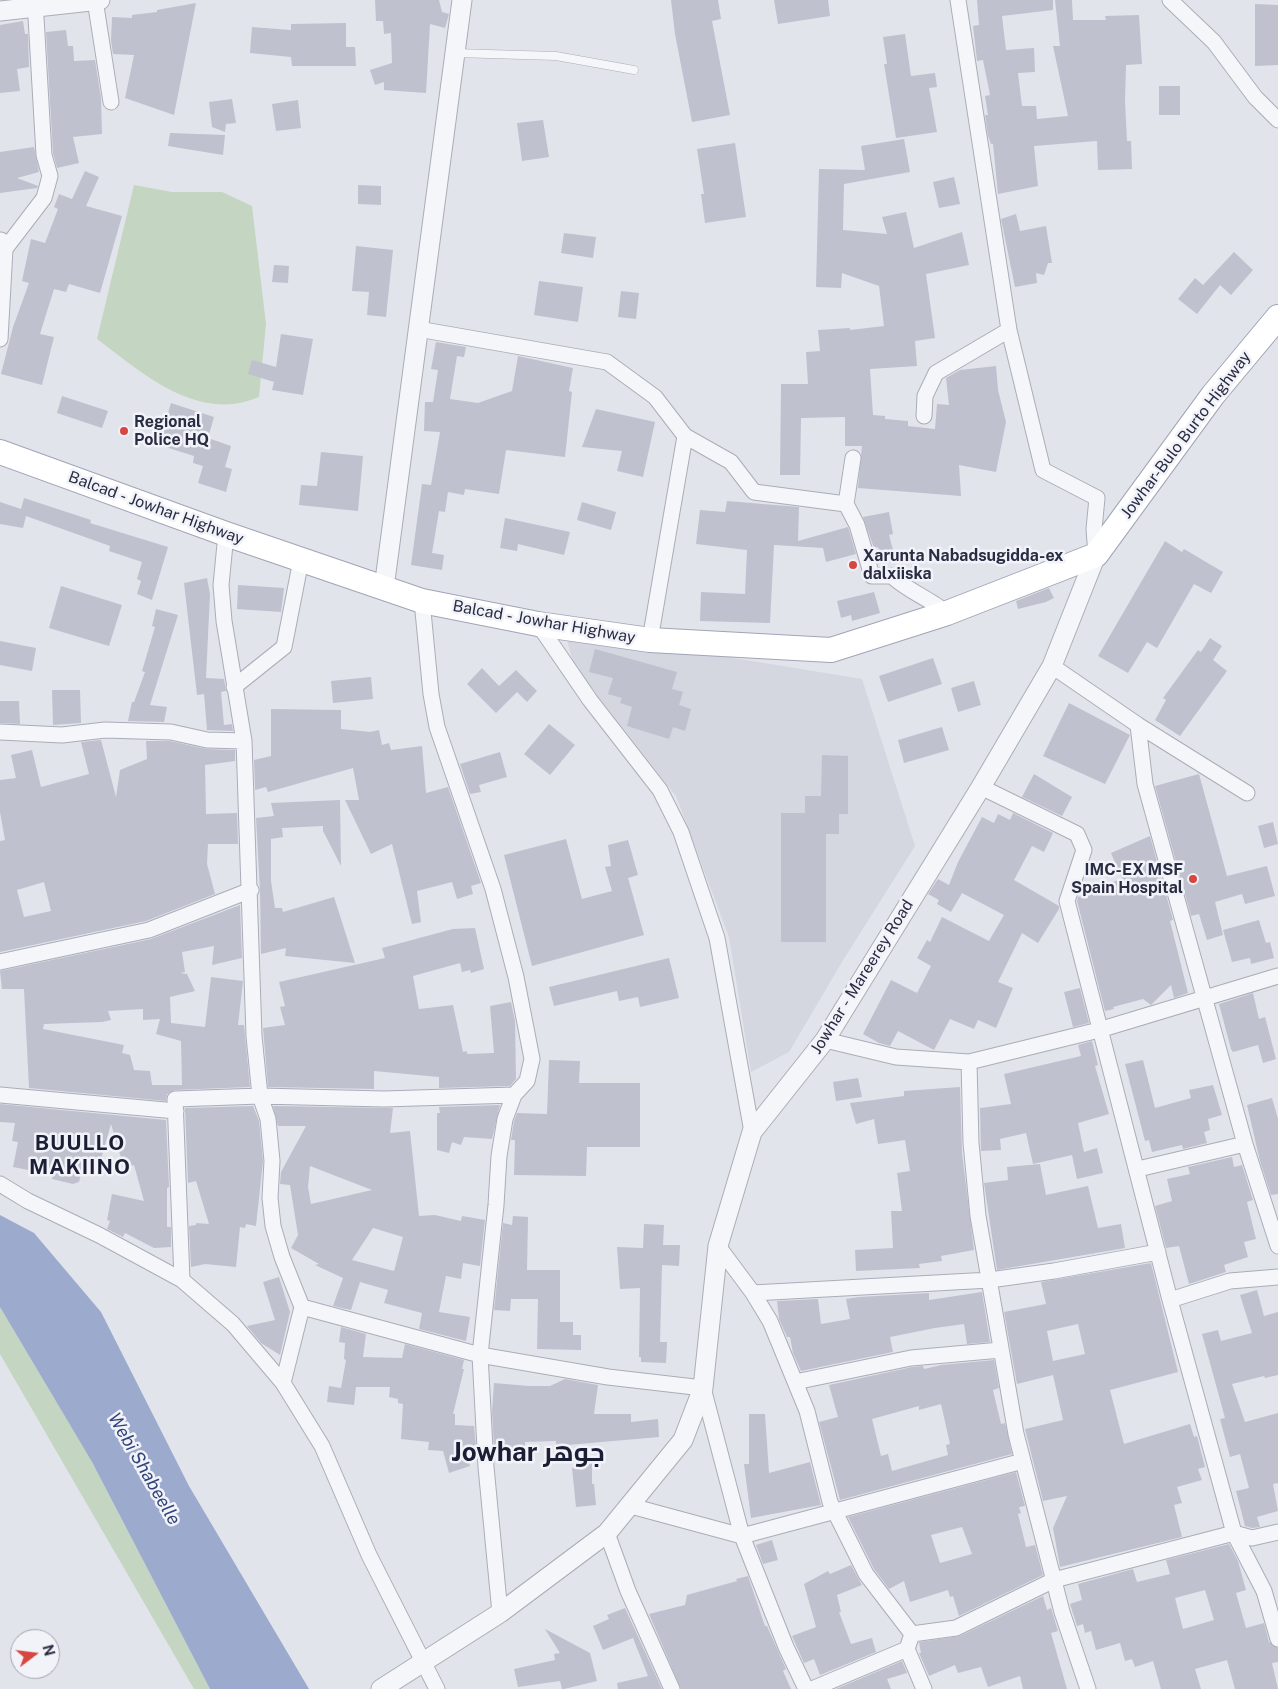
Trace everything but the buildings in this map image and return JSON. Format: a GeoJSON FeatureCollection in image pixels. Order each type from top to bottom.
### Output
{"type":"FeatureCollection","features":[{"type":"Feature","properties":{"kind":"main road","name":"Jowhar-Bulo Burto Highway"},"geometry":{"type":"LineString","coordinates":[[1096,555],[1213,395],[1278,318]]}},
{"type":"Feature","properties":{"kind":"main road","name":"Balcad - Jowhar Highway"},"geometry":{"type":"LineString","coordinates":[[0,452],[226,534],[422,601],[538,624],[650,640],[831,650],[947,613],[1096,555]]}},
{"type":"Feature","properties":{"kind":"street"},"geometry":{"type":"LineString","coordinates":[[95,0],[111,102]]}},
{"type":"Feature","properties":{"kind":"street"},"geometry":{"type":"LineString","coordinates":[[0,11],[35,3],[100,0]]}},
{"type":"Feature","properties":{"kind":"street"},"geometry":{"type":"LineString","coordinates":[[384,588],[462,0]]}},
{"type":"Feature","properties":{"kind":"street"},"geometry":{"type":"LineString","coordinates":[[958,0],[1009,330],[1043,470],[1097,498],[1094,530],[1096,555]]}},
{"type":"Feature","properties":{"kind":"street"},"geometry":{"type":"LineString","coordinates":[[1170,0],[1214,42],[1255,97],[1278,120]]}},
{"type":"Feature","properties":{"kind":"street"},"geometry":{"type":"LineString","coordinates":[[0,339],[3,244],[44,198],[50,176],[44,155],[35,3]]}},
{"type":"Feature","properties":{"kind":"street"},"geometry":{"type":"LineString","coordinates":[[418,329],[607,362],[655,397],[685,436],[731,462],[754,492],[846,504]]}},
{"type":"Feature","properties":{"kind":"street"},"geometry":{"type":"LineString","coordinates":[[924,416],[925,396],[936,373],[1009,330]]}},
{"type":"Feature","properties":{"kind":"street"},"geometry":{"type":"LineString","coordinates":[[650,640],[685,436]]}},
{"type":"Feature","properties":{"kind":"street"},"geometry":{"type":"LineString","coordinates":[[852,458],[846,504],[857,525],[872,576],[892,576],[906,589],[930,599],[947,613]]}},
{"type":"Feature","properties":{"kind":"street"},"geometry":{"type":"LineString","coordinates":[[226,534],[221,585],[224,621],[244,741],[251,890],[253,1027],[260,1096],[268,1119],[272,1161],[270,1198],[273,1226],[282,1257],[302,1307],[283,1383]]}},
{"type":"Feature","properties":{"kind":"street","name":"Jowhar - Mareerey Road"},"geometry":{"type":"LineString","coordinates":[[381,1689],[500,1613],[607,1533],[683,1440],[702,1388],[718,1246],[752,1132],[825,1040],[981,787],[1052,666],[1096,555]]}},
{"type":"Feature","properties":{"kind":"street"},"geometry":{"type":"LineString","coordinates":[[234,687],[284,647],[301,560]]}},
{"type":"Feature","properties":{"kind":"street"},"geometry":{"type":"LineString","coordinates":[[422,601],[431,694],[437,728],[493,889],[516,977],[532,1059],[527,1081],[514,1095],[506,1119],[499,1156],[496,1205],[480,1355],[486,1467],[500,1613]]}},
{"type":"Feature","properties":{"kind":"street"},"geometry":{"type":"LineString","coordinates":[[538,624],[590,700],[660,790],[681,832],[716,938],[752,1132]]}},
{"type":"Feature","properties":{"kind":"street"},"geometry":{"type":"LineString","coordinates":[[1052,666],[1138,724],[1247,793]]}},
{"type":"Feature","properties":{"kind":"street"},"geometry":{"type":"LineString","coordinates":[[1138,724],[1145,784],[1245,1144],[1278,1246]]}},
{"type":"Feature","properties":{"kind":"street"},"geometry":{"type":"LineString","coordinates":[[0,732],[62,735],[105,730],[171,732],[206,740],[244,741]]}},
{"type":"Feature","properties":{"kind":"street"},"geometry":{"type":"LineString","coordinates":[[981,787],[1076,834],[1081,841],[1084,850],[1067,902],[1099,1030],[1138,1168],[1170,1300],[1234,1533],[1271,1590],[1278,1639]]}},
{"type":"Feature","properties":{"kind":"street"},"geometry":{"type":"LineString","coordinates":[[0,962],[149,930],[251,890]]}},
{"type":"Feature","properties":{"kind":"street"},"geometry":{"type":"LineString","coordinates":[[825,1040],[896,1057],[969,1062],[1099,1030],[1278,976]]}},
{"type":"Feature","properties":{"kind":"street"},"geometry":{"type":"LineString","coordinates":[[969,1062],[971,1143],[982,1249],[990,1280],[1016,1434],[1054,1580],[1088,1689]]}},
{"type":"Feature","properties":{"kind":"street"},"geometry":{"type":"LineString","coordinates":[[0,1095],[176,1111]]}},
{"type":"Feature","properties":{"kind":"street"},"geometry":{"type":"LineString","coordinates":[[182,1280],[175,1099],[260,1096],[384,1099],[514,1095]]}},
{"type":"Feature","properties":{"kind":"street"},"geometry":{"type":"LineString","coordinates":[[1138,1168],[1245,1144]]}},
{"type":"Feature","properties":{"kind":"street"},"geometry":{"type":"LineString","coordinates":[[0,1184],[28,1201],[99,1235],[182,1280],[233,1324],[283,1383],[322,1446],[369,1555],[437,1689]]}},
{"type":"Feature","properties":{"kind":"street"},"geometry":{"type":"LineString","coordinates":[[718,1246],[753,1293],[770,1321],[807,1411],[826,1489],[834,1510],[866,1574],[912,1634]]}},
{"type":"Feature","properties":{"kind":"street"},"geometry":{"type":"LineString","coordinates":[[753,1293],[990,1280],[1054,1271],[1158,1252]]}},
{"type":"Feature","properties":{"kind":"street"},"geometry":{"type":"LineString","coordinates":[[1170,1300],[1230,1281],[1278,1277]]}},
{"type":"Feature","properties":{"kind":"street"},"geometry":{"type":"LineString","coordinates":[[302,1307],[480,1355],[608,1376],[702,1388],[742,1536],[806,1689]]}},
{"type":"Feature","properties":{"kind":"street"},"geometry":{"type":"LineString","coordinates":[[795,1382],[911,1358],[1001,1350]]}},
{"type":"Feature","properties":{"kind":"street"},"geometry":{"type":"LineString","coordinates":[[630,1506],[742,1536],[1024,1461]]}},
{"type":"Feature","properties":{"kind":"street"},"geometry":{"type":"LineString","coordinates":[[912,1634],[956,1628],[1054,1580],[1234,1533],[1252,1538],[1278,1532]]}},
{"type":"Feature","properties":{"kind":"street"},"geometry":{"type":"LineString","coordinates":[[607,1533],[628,1591],[672,1689]]}},
{"type":"Feature","properties":{"kind":"street"},"geometry":{"type":"LineString","coordinates":[[912,1634],[907,1649],[924,1689]]}},
{"type":"Feature","properties":{"kind":"street"},"geometry":{"type":"LineString","coordinates":[[812,1689],[907,1649]]}},
{"type":"Feature","properties":{"kind":"lane"},"geometry":{"type":"LineString","coordinates":[[455,53],[556,56],[634,70]]}},
{"type":"Feature","properties":{"kind":"shaded area"},"geometry":{"type":"Polygon","coordinates":[[[567,640],[709,654],[862,679],[915,846],[842,962],[789,1052],[751,1072],[729,937],[676,796],[574,665],[567,640]]]}},
{"type":"Feature","properties":{"kind":"green space"},"geometry":{"type":"Polygon","coordinates":[[[134,185],[172,192],[222,192],[252,206],[266,324],[259,397],[233,404],[214,404],[195,400],[177,393],[143,374],[97,339],[134,185]]]}},
{"type":"Feature","properties":{"kind":"green space"},"geometry":{"type":"Polygon","coordinates":[[[0,1307],[92,1462],[210,1689],[194,1689],[0,1354],[0,1307]]]}},
{"type":"Feature","properties":{"kind":"water","name":"Webi Shabeelle"},"geometry":{"type":"Polygon","coordinates":[[[0,1215],[34,1233],[101,1312],[189,1486],[309,1689],[210,1689],[92,1462],[0,1307],[0,1215]]]}},
{"type":"Feature","properties":{"kind":"place","name":"Regional Police HQ"},"geometry":{"type":"Point","coordinates":[124,431]}},
{"type":"Feature","properties":{"kind":"place","name":"Xarunta Nabadsugidda-ex dalxiiska"},"geometry":{"type":"Point","coordinates":[853,565]}},
{"type":"Feature","properties":{"kind":"place","name":"IMC-EX MSF Spain Hospital"},"geometry":{"type":"Point","coordinates":[1193,879]}},
{"type":"Feature","properties":{"kind":"district","name":"BUULLO MAKIINO"},"geometry":{"type":"Point","coordinates":[80,1156]}},
{"type":"Feature","properties":{"kind":"district","name":"Jowhar جوهر"},"geometry":{"type":"Point","coordinates":[528,1453]}}]}
